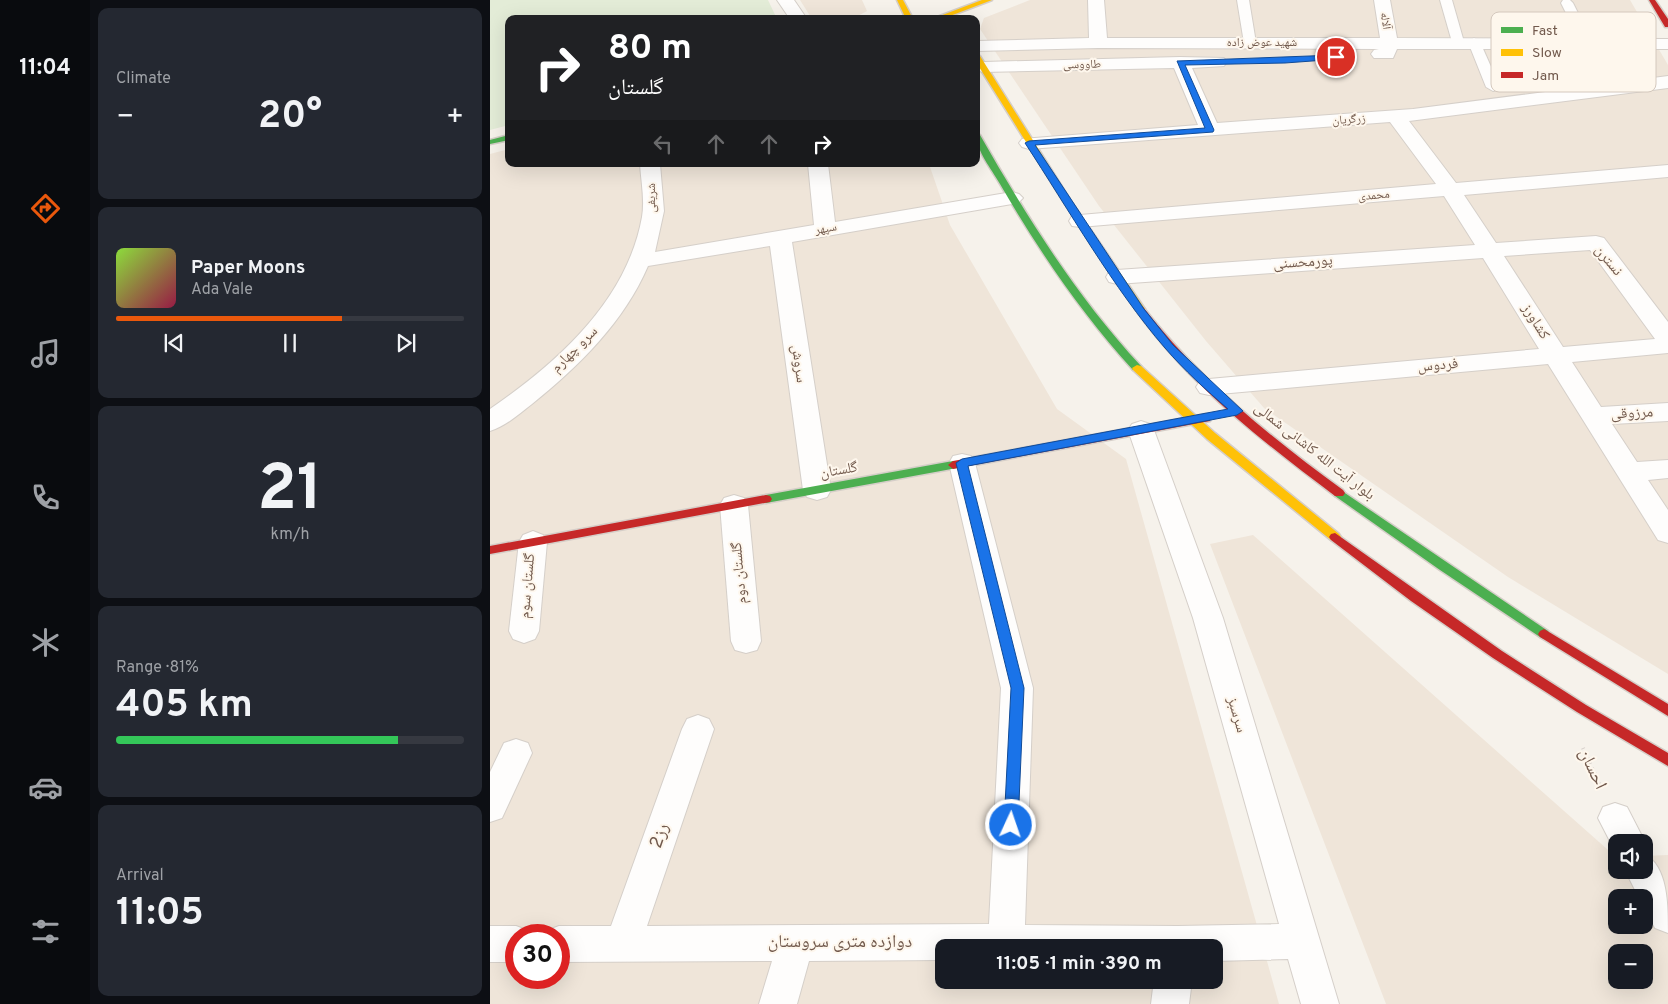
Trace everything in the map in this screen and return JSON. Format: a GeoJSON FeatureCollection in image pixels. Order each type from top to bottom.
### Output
{"type":"FeatureCollection","features":[{"type":"Feature","properties":{"kind":"main road"},"geometry":{"type":"LineString","coordinates":[[900,0],[908,15]]}},
{"type":"Feature","properties":{"kind":"main road"},"geometry":{"type":"LineString","coordinates":[[942,0],[951,15]]}},
{"type":"Feature","properties":{"kind":"main road"},"geometry":{"type":"LineString","coordinates":[[956,15],[988,0]]}},
{"type":"Feature","properties":{"kind":"main road"},"geometry":{"type":"LineString","coordinates":[[1652,0],[1668,25]]}},
{"type":"Feature","properties":{"kind":"main road","name":"بلوار آیت الله کاشانی شمالی"},"geometry":{"type":"LineString","coordinates":[[980,62],[1029,143],[1117,277],[1169,347],[1209,387],[1283,450],[1415,548],[1610,677],[1668,711]]}},
{"type":"Feature","properties":{"kind":"main road"},"geometry":{"type":"LineString","coordinates":[[490,142],[505,138]]}},
{"type":"Feature","properties":{"kind":"main road"},"geometry":{"type":"LineString","coordinates":[[980,142],[1012,198],[1054,264],[1092,317],[1144,374],[1192,420],[1308,517],[1398,585],[1558,694],[1668,760]]}},
{"type":"Feature","properties":{"kind":"main road","name":"گلستان"},"geometry":{"type":"LineString","coordinates":[[490,550],[1237,411]]}},
{"type":"Feature","properties":{"kind":"street"},"geometry":{"type":"LineString","coordinates":[[785,0],[796,15]]}},
{"type":"Feature","properties":{"kind":"street"},"geometry":{"type":"LineString","coordinates":[[1096,0],[1098,43]]}},
{"type":"Feature","properties":{"kind":"street","name":"آلاله"},"geometry":{"type":"LineString","coordinates":[[1382,0],[1388,42]]}},
{"type":"Feature","properties":{"kind":"street"},"geometry":{"type":"LineString","coordinates":[[1285,61],[1387,54],[1388,42]]}},
{"type":"Feature","properties":{"kind":"street","name":"شهید عوض زاده"},"geometry":{"type":"LineString","coordinates":[[980,46],[1098,43],[1491,42]]}},
{"type":"Feature","properties":{"kind":"street","name":"طاووسی"},"geometry":{"type":"LineString","coordinates":[[980,62],[1236,61]]}},
{"type":"Feature","properties":{"kind":"street"},"geometry":{"type":"LineString","coordinates":[[1180,62],[1210,130]]}},
{"type":"Feature","properties":{"kind":"street","name":"زرگریان"},"geometry":{"type":"LineString","coordinates":[[1029,143],[1396,117],[1590,92]]}},
{"type":"Feature","properties":{"kind":"street","name":"کشاورز"},"geometry":{"type":"LineString","coordinates":[[1396,117],[1452,190],[1668,533]]}},
{"type":"Feature","properties":{"kind":"street","name":"شریفی"},"geometry":{"type":"LineString","coordinates":[[641,261],[653,217],[650,167]]}},
{"type":"Feature","properties":{"kind":"street"},"geometry":{"type":"LineString","coordinates":[[818,167],[826,230]]}},
{"type":"Feature","properties":{"kind":"street","name":"محمدی"},"geometry":{"type":"LineString","coordinates":[[1080,221],[1668,171]]}},
{"type":"Feature","properties":{"kind":"street","name":"سپهر"},"geometry":{"type":"LineString","coordinates":[[641,261],[1012,198]]}},
{"type":"Feature","properties":{"kind":"street","name":"سروش"},"geometry":{"type":"LineString","coordinates":[[780,238],[817,490]]}},
{"type":"Feature","properties":{"kind":"street","name":"نسترن"},"geometry":{"type":"LineString","coordinates":[[1490,249],[1596,243],[1668,339]]}},
{"type":"Feature","properties":{"kind":"street","name":"پورمحسنی"},"geometry":{"type":"LineString","coordinates":[[1117,277],[1490,249]]}},
{"type":"Feature","properties":{"kind":"street","name":"سرو چهارم"},"geometry":{"type":"LineString","coordinates":[[490,422],[524,399],[595,332],[620,297],[641,261]]}},
{"type":"Feature","properties":{"kind":"street","name":"فردوس"},"geometry":{"type":"LineString","coordinates":[[1209,387],[1668,345]]}},
{"type":"Feature","properties":{"kind":"street","name":"مرزوقی"},"geometry":{"type":"LineString","coordinates":[[1595,416],[1668,412]]}},
{"type":"Feature","properties":{"kind":"street","name":"سرسبز"},"geometry":{"type":"LineString","coordinates":[[1141,430],[1208,618],[1320,1004]]}},
{"type":"Feature","properties":{"kind":"street"},"geometry":{"type":"LineString","coordinates":[[962,463],[1017,688],[1006,939]]}},
{"type":"Feature","properties":{"kind":"street"},"geometry":{"type":"LineString","coordinates":[[1628,472],[1668,469]]}},
{"type":"Feature","properties":{"kind":"street","name":"گلستان دوم"},"geometry":{"type":"LineString","coordinates":[[734,505],[746,641]]}},
{"type":"Feature","properties":{"kind":"street","name":"گلستان سوم"},"geometry":{"type":"LineString","coordinates":[[524,631],[532,542]]}},
{"type":"Feature","properties":{"kind":"street","name":"رز2"},"geometry":{"type":"LineString","coordinates":[[623,943],[698,729]]}},
{"type":"Feature","properties":{"kind":"street"},"geometry":{"type":"LineString","coordinates":[[490,807],[516,752]]}},
{"type":"Feature","properties":{"kind":"street"},"geometry":{"type":"LineString","coordinates":[[1648,879],[1668,916]]}},
{"type":"Feature","properties":{"kind":"street","name":"دوازده متری سروستان"},"geometry":{"type":"LineString","coordinates":[[1223,944],[1301,941]]}},
{"type":"Feature","properties":{"kind":"street"},"geometry":{"type":"LineString","coordinates":[[778,1004],[796,942]]}},
{"type":"Feature","properties":{"kind":"street","name":"دوازده متری سروستان"},"geometry":{"type":"LineString","coordinates":[[570,944],[935,942]]}},
{"type":"Feature","properties":{"kind":"street"},"geometry":{"type":"LineString","coordinates":[[490,944],[505,944]]}},
{"type":"Feature","properties":{"kind":"street"},"geometry":{"type":"LineString","coordinates":[[1170,1004],[1172,989]]}},
{"type":"Feature","properties":{"kind":"lane"},"geometry":{"type":"LineString","coordinates":[[1243,0],[1250,43]]}},
{"type":"Feature","properties":{"kind":"lane"},"geometry":{"type":"LineString","coordinates":[[1446,0],[1466,42],[1491,84]]}},
{"type":"Feature","properties":{"kind":"lane"},"geometry":{"type":"LineString","coordinates":[[1567,3],[1571,12]]}},
{"type":"Feature","properties":{"kind":"path","name":"احسان"},"geometry":{"type":"LineString","coordinates":[[1558,694],[1621,830]]}},
{"type":"Feature","properties":{"kind":"shaded area"},"geometry":{"type":"Polygon","coordinates":[[[800,0],[862,0],[867,11],[860,15],[809,15],[800,0]]]}},
{"type":"Feature","properties":{"kind":"shaded area"},"geometry":{"type":"Polygon","coordinates":[[[1030,0],[1630,0],[1637,12],[1491,12],[1491,92],[1656,92],[1656,44],[1668,65],[1668,674],[1508,577],[1264,408],[1206,341],[1099,206],[980,29],[984,18],[1030,0]]]}},
{"type":"Feature","properties":{"kind":"shaded area"},"geometry":{"type":"Polygon","coordinates":[[[505,150],[505,167],[930,167],[950,225],[1057,409],[1126,459],[1279,1004],[490,1004],[490,154],[505,150]]]}},
{"type":"Feature","properties":{"kind":"shaded area"},"geometry":{"type":"Polygon","coordinates":[[[1253,535],[1608,850],[1608,879],[1653,879],[1653,856],[1668,855],[1668,1004],[1386,1004],[1210,544],[1253,535]]]}},
{"type":"Feature","properties":{"kind":"green space"},"geometry":{"type":"Polygon","coordinates":[[[490,0],[768,0],[775,15],[505,15],[505,126],[490,130],[490,0]]]}},
{"type":"Feature","properties":{"kind":"traffic: fast"},"geometry":{"type":"LineString","coordinates":[[490,142],[505,138]]}},
{"type":"Feature","properties":{"kind":"traffic: fast"},"geometry":{"type":"LineString","coordinates":[[980,142],[1030,227],[1069,286],[1113,342],[1137,368]]}},
{"type":"Feature","properties":{"kind":"traffic: fast"},"geometry":{"type":"LineString","coordinates":[[766,499],[953,465]]}},
{"type":"Feature","properties":{"kind":"traffic: fast"},"geometry":{"type":"LineString","coordinates":[[1339,493],[1544,634]]}},
{"type":"Feature","properties":{"kind":"traffic: slow"},"geometry":{"type":"LineString","coordinates":[[900,0],[908,15]]}},
{"type":"Feature","properties":{"kind":"traffic: slow"},"geometry":{"type":"LineString","coordinates":[[946,15],[989,0]]}},
{"type":"Feature","properties":{"kind":"traffic: slow"},"geometry":{"type":"LineString","coordinates":[[980,62],[1067,201],[1140,309]]}},
{"type":"Feature","properties":{"kind":"traffic: slow"},"geometry":{"type":"LineString","coordinates":[[1137,368],[1211,436],[1335,537]]}},
{"type":"Feature","properties":{"kind":"traffic: jam"},"geometry":{"type":"LineString","coordinates":[[1652,0],[1668,25]]}},
{"type":"Feature","properties":{"kind":"traffic: jam"},"geometry":{"type":"LineString","coordinates":[[1140,309],[1161,336],[1207,386],[1258,431],[1339,493]]}},
{"type":"Feature","properties":{"kind":"traffic: jam"},"geometry":{"type":"LineString","coordinates":[[953,465],[1206,418]]}},
{"type":"Feature","properties":{"kind":"traffic: jam"},"geometry":{"type":"LineString","coordinates":[[490,550],[766,499]]}},
{"type":"Feature","properties":{"kind":"traffic: jam"},"geometry":{"type":"LineString","coordinates":[[1335,537],[1415,597],[1497,654],[1582,709],[1668,760]]}},
{"type":"Feature","properties":{"kind":"traffic: jam"},"geometry":{"type":"LineString","coordinates":[[1544,634],[1668,711]]}},
{"type":"Feature","properties":{"kind":"route"},"geometry":{"type":"LineString","coordinates":[[1011,825],[1017,688],[962,463],[1237,411],[1209,387],[1169,347],[1141,311],[1029,143],[1210,130],[1180,62],[1285,61],[1336,57]]}}]}
